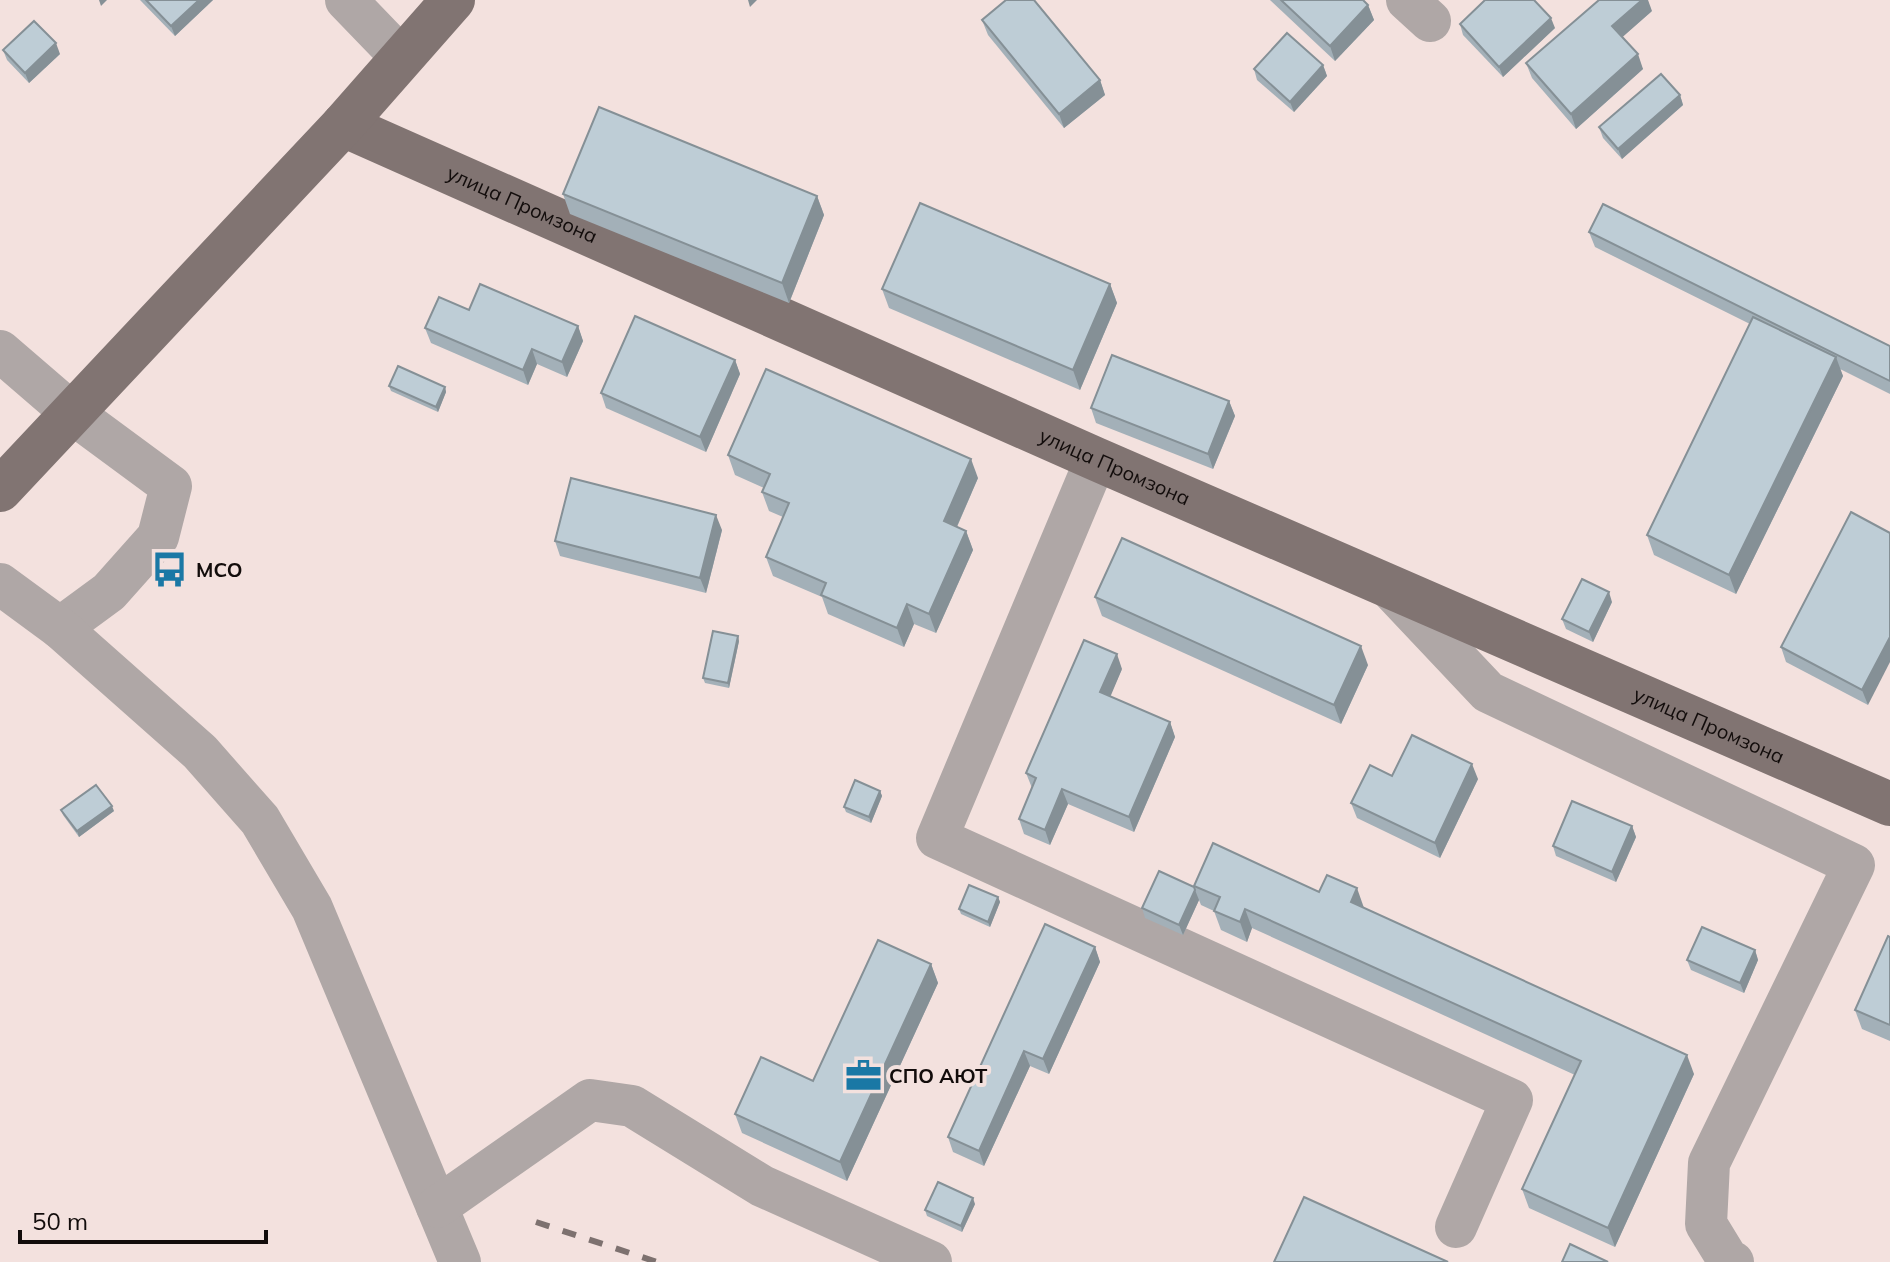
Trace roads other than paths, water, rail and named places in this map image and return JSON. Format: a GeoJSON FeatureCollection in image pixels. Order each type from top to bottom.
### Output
{"type":"FeatureCollection","features":[{"type":"Feature","properties":{"kind":"main road"},"geometry":{"type":"LineString","coordinates":[[0,490],[343,125],[453,0]]}},
{"type":"Feature","properties":{"kind":"main road","name":"улица Промзона"},"geometry":{"type":"LineString","coordinates":[[343,125],[1096,459],[1890,804]]}},
{"type":"Feature","properties":{"kind":"street"},"geometry":{"type":"LineString","coordinates":[[346,0],[401,57]]}},
{"type":"Feature","properties":{"kind":"street"},"geometry":{"type":"LineString","coordinates":[[0,351],[72,413],[171,486],[158,537],[109,592],[60,628]]}},
{"type":"Feature","properties":{"kind":"street"},"geometry":{"type":"LineString","coordinates":[[1096,459],[937,838],[1512,1100],[1456,1227]]}},
{"type":"Feature","properties":{"kind":"street"},"geometry":{"type":"LineString","coordinates":[[0,584],[60,628],[200,752],[260,820],[312,908],[460,1262]]}},
{"type":"Feature","properties":{"kind":"street"},"geometry":{"type":"LineString","coordinates":[[1388,586],[1488,692],[1854,865],[1709,1163],[1706,1224],[1728,1260],[1733,1262]]}},
{"type":"Feature","properties":{"kind":"street"},"geometry":{"type":"LineString","coordinates":[[437,1207],[590,1100],[632,1106],[762,1186],[931,1262]]}},
{"type":"Feature","properties":{"kind":"railway"},"geometry":{"type":"LineString","coordinates":[[536,1222],[657,1262]]}},
{"type":"Feature","properties":{"kind":"place","name":"МСО"},"geometry":{"type":"Point","coordinates":[170,570]}},
{"type":"Feature","properties":{"kind":"place","name":"СПО АЮТ"},"geometry":{"type":"Point","coordinates":[863,1076]}}]}
